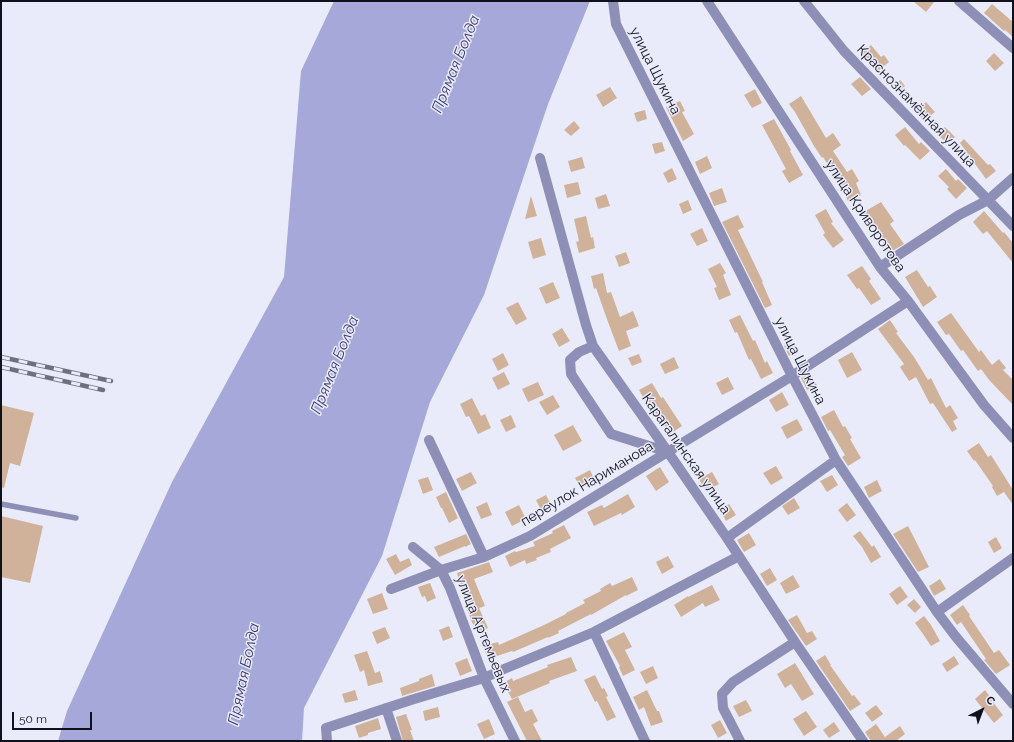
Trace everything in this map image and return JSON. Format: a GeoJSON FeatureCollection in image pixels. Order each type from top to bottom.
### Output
{"type":"FeatureCollection","features":[{"type":"Feature","properties":{"kind":"street","name":"улица Щукина"},"geometry":{"type":"LineString","coordinates":[[613,1],[616,24],[792,376],[836,460],[937,612],[956,637],[1013,704]]}},
{"type":"Feature","properties":{"kind":"street","name":"улица Криворотова"},"geometry":{"type":"LineString","coordinates":[[707,1],[880,267],[908,301],[984,405],[1013,438]]}},
{"type":"Feature","properties":{"kind":"street","name":"Краснознамённая улица"},"geometry":{"type":"LineString","coordinates":[[804,1],[844,51],[1013,226]]}},
{"type":"Feature","properties":{"kind":"street"},"geometry":{"type":"LineString","coordinates":[[959,1],[1013,48]]}},
{"type":"Feature","properties":{"kind":"street","name":"Карагалинская улица"},"geometry":{"type":"LineString","coordinates":[[540,158],[593,346],[727,538],[795,642],[863,741]]}},
{"type":"Feature","properties":{"kind":"street"},"geometry":{"type":"LineString","coordinates":[[880,267],[959,215],[988,200],[1013,178]]}},
{"type":"Feature","properties":{"kind":"street","name":"переулок Нариманова"},"geometry":{"type":"LineString","coordinates":[[390,589],[441,570],[484,557],[530,536],[792,376],[908,301]]}},
{"type":"Feature","properties":{"kind":"street"},"geometry":{"type":"LineString","coordinates":[[593,346],[579,352],[570,360],[571,374],[611,434],[668,452]]}},
{"type":"Feature","properties":{"kind":"street"},"geometry":{"type":"LineString","coordinates":[[429,440],[484,557]]}},
{"type":"Feature","properties":{"kind":"street"},"geometry":{"type":"LineString","coordinates":[[727,538],[836,460]]}},
{"type":"Feature","properties":{"kind":"street","name":"улица Артемьевых"},"geometry":{"type":"LineString","coordinates":[[413,547],[441,570],[450,588],[484,678],[516,741]]}},
{"type":"Feature","properties":{"kind":"street"},"geometry":{"type":"LineString","coordinates":[[328,741],[326,728],[484,678],[594,632],[739,556]]}},
{"type":"Feature","properties":{"kind":"street"},"geometry":{"type":"LineString","coordinates":[[937,612],[1013,558]]}},
{"type":"Feature","properties":{"kind":"street"},"geometry":{"type":"LineString","coordinates":[[594,632],[645,741]]}},
{"type":"Feature","properties":{"kind":"street"},"geometry":{"type":"LineString","coordinates":[[740,741],[723,708],[722,694],[732,682],[795,642]]}},
{"type":"Feature","properties":{"kind":"street"},"geometry":{"type":"LineString","coordinates":[[386,708],[397,741]]}},
{"type":"Feature","properties":{"kind":"lane"},"geometry":{"type":"LineString","coordinates":[[1,504],[76,518]]}},
{"type":"Feature","properties":{"kind":"water","name":"Прямая Болда"},"geometry":{"type":"Polygon","coordinates":[[[334,1],[590,1],[548,104],[484,295],[430,402],[382,556],[304,708],[302,741],[58,741],[67,711],[172,482],[284,277],[301,71],[334,1]]]}},
{"type":"Feature","properties":{"kind":"building"},"geometry":{"type":"Polygon","coordinates":[[[913,1],[935,1],[926,12],[913,1]]]}},
{"type":"Feature","properties":{"kind":"building"},"geometry":{"type":"Polygon","coordinates":[[[992,4],[1013,22],[1013,37],[984,13],[992,4]]]}},
{"type":"Feature","properties":{"kind":"building"},"geometry":{"type":"Polygon","coordinates":[[[871,45],[881,57],[884,55],[889,62],[878,71],[862,53],[871,45]]]}},
{"type":"Feature","properties":{"kind":"building"},"geometry":{"type":"Polygon","coordinates":[[[994,53],[1004,63],[995,71],[986,61],[994,53]]]}},
{"type":"Feature","properties":{"kind":"building"},"geometry":{"type":"Polygon","coordinates":[[[860,77],[871,89],[862,96],[851,84],[860,77]]]}},
{"type":"Feature","properties":{"kind":"building"},"geometry":{"type":"Polygon","coordinates":[[[900,80],[905,86],[898,92],[893,87],[900,80]]]}},
{"type":"Feature","properties":{"kind":"building"},"geometry":{"type":"Polygon","coordinates":[[[610,87],[617,98],[603,107],[596,95],[610,87]]]}},
{"type":"Feature","properties":{"kind":"building"},"geometry":{"type":"Polygon","coordinates":[[[755,89],[762,103],[752,108],[744,95],[755,89]]]}},
{"type":"Feature","properties":{"kind":"building"},"geometry":{"type":"Polygon","coordinates":[[[801,96],[826,138],[833,133],[841,145],[833,151],[847,172],[852,169],[859,181],[856,183],[861,195],[848,201],[837,179],[814,146],[789,104],[801,96]]]}},
{"type":"Feature","properties":{"kind":"building"},"geometry":{"type":"Polygon","coordinates":[[[680,101],[685,111],[682,112],[694,134],[683,141],[666,107],[680,101]]]}},
{"type":"Feature","properties":{"kind":"building"},"geometry":{"type":"Polygon","coordinates":[[[926,102],[935,112],[924,121],[915,111],[926,102]]]}},
{"type":"Feature","properties":{"kind":"building"},"geometry":{"type":"Polygon","coordinates":[[[645,110],[647,119],[637,122],[634,113],[645,110]]]}},
{"type":"Feature","properties":{"kind":"building"},"geometry":{"type":"Polygon","coordinates":[[[774,119],[803,175],[789,183],[782,171],[786,169],[762,125],[774,119]]]}},
{"type":"Feature","properties":{"kind":"building"},"geometry":{"type":"Polygon","coordinates":[[[574,121],[580,128],[571,136],[564,130],[574,121]]]}},
{"type":"Feature","properties":{"kind":"building"},"geometry":{"type":"Polygon","coordinates":[[[905,127],[919,144],[921,142],[930,151],[920,160],[905,145],[904,146],[895,135],[905,127]]]}},
{"type":"Feature","properties":{"kind":"building"},"geometry":{"type":"Polygon","coordinates":[[[945,127],[955,137],[948,144],[938,135],[945,127]]]}},
{"type":"Feature","properties":{"kind":"building"},"geometry":{"type":"Polygon","coordinates":[[[964,139],[988,165],[990,164],[996,171],[986,179],[973,161],[971,163],[965,156],[968,154],[960,143],[964,139]]]}},
{"type":"Feature","properties":{"kind":"building"},"geometry":{"type":"Polygon","coordinates":[[[662,142],[665,151],[655,154],[652,144],[662,142]]]}},
{"type":"Feature","properties":{"kind":"building"},"geometry":{"type":"Polygon","coordinates":[[[707,156],[712,168],[700,174],[695,162],[707,156]]]}},
{"type":"Feature","properties":{"kind":"building"},"geometry":{"type":"Polygon","coordinates":[[[582,157],[585,168],[571,172],[568,161],[582,157]]]}},
{"type":"Feature","properties":{"kind":"building"},"geometry":{"type":"Polygon","coordinates":[[[672,168],[677,179],[668,183],[663,173],[672,168]]]}},
{"type":"Feature","properties":{"kind":"building"},"geometry":{"type":"Polygon","coordinates":[[[946,169],[956,181],[958,179],[967,188],[956,199],[947,189],[949,187],[938,176],[946,169]]]}},
{"type":"Feature","properties":{"kind":"building"},"geometry":{"type":"Polygon","coordinates":[[[578,182],[581,194],[567,198],[564,185],[578,182]]]}},
{"type":"Feature","properties":{"kind":"building"},"geometry":{"type":"Polygon","coordinates":[[[722,188],[727,202],[714,206],[709,193],[722,188]]]}},
{"type":"Feature","properties":{"kind":"building"},"geometry":{"type":"Polygon","coordinates":[[[606,194],[610,206],[598,209],[595,198],[606,194]]]}},
{"type":"Feature","properties":{"kind":"building"},"geometry":{"type":"Polygon","coordinates":[[[531,196],[537,216],[525,219],[531,196]]]}},
{"type":"Feature","properties":{"kind":"building"},"geometry":{"type":"Polygon","coordinates":[[[688,200],[692,210],[683,214],[679,204],[688,200]]]}},
{"type":"Feature","properties":{"kind":"building"},"geometry":{"type":"Polygon","coordinates":[[[881,202],[894,221],[890,224],[904,244],[889,253],[864,212],[881,202]]]}},
{"type":"Feature","properties":{"kind":"building"},"geometry":{"type":"Polygon","coordinates":[[[826,209],[833,222],[831,223],[844,240],[833,248],[823,235],[825,233],[815,215],[826,209]]]}},
{"type":"Feature","properties":{"kind":"building"},"geometry":{"type":"Polygon","coordinates":[[[984,211],[1013,243],[1013,263],[987,231],[983,234],[973,222],[984,211]]]}},
{"type":"Feature","properties":{"kind":"building"},"geometry":{"type":"Polygon","coordinates":[[[738,215],[744,227],[738,230],[763,282],[772,305],[765,308],[722,222],[738,215]]]}},
{"type":"Feature","properties":{"kind":"building"},"geometry":{"type":"Polygon","coordinates":[[[586,216],[595,248],[579,253],[576,242],[579,241],[574,219],[586,216]]]}},
{"type":"Feature","properties":{"kind":"building"},"geometry":{"type":"Polygon","coordinates":[[[702,228],[708,241],[697,246],[690,234],[702,228]]]}},
{"type":"Feature","properties":{"kind":"building"},"geometry":{"type":"Polygon","coordinates":[[[541,238],[546,255],[533,259],[528,242],[541,238]]]}},
{"type":"Feature","properties":{"kind":"building"},"geometry":{"type":"Polygon","coordinates":[[[626,252],[630,263],[619,267],[615,256],[626,252]]]}},
{"type":"Feature","properties":{"kind":"building"},"geometry":{"type":"Polygon","coordinates":[[[720,263],[726,273],[723,275],[731,295],[719,300],[714,288],[717,287],[708,269],[720,263]]]}},
{"type":"Feature","properties":{"kind":"building"},"geometry":{"type":"Polygon","coordinates":[[[862,266],[871,279],[869,281],[881,299],[871,305],[859,288],[857,289],[847,275],[862,266]]]}},
{"type":"Feature","properties":{"kind":"building"},"geometry":{"type":"Polygon","coordinates":[[[917,270],[928,287],[930,286],[937,297],[923,307],[905,277],[917,270]]]}},
{"type":"Feature","properties":{"kind":"building"},"geometry":{"type":"Polygon","coordinates":[[[603,273],[607,293],[611,292],[620,317],[633,311],[639,326],[626,331],[631,346],[619,351],[596,288],[594,289],[591,276],[603,273]]]}},
{"type":"Feature","properties":{"kind":"building"},"geometry":{"type":"Polygon","coordinates":[[[553,282],[560,298],[546,304],[539,288],[553,282]]]}},
{"type":"Feature","properties":{"kind":"building"},"geometry":{"type":"Polygon","coordinates":[[[518,302],[527,319],[516,325],[506,308],[518,302]]]}},
{"type":"Feature","properties":{"kind":"building"},"geometry":{"type":"Polygon","coordinates":[[[951,313],[979,352],[981,350],[992,365],[999,359],[1006,368],[1003,370],[1013,380],[1013,405],[990,381],[981,369],[978,371],[963,350],[961,351],[949,334],[946,335],[937,322],[951,313]]]}},
{"type":"Feature","properties":{"kind":"building"},"geometry":{"type":"Polygon","coordinates":[[[740,315],[753,341],[755,340],[765,363],[767,361],[773,373],[761,379],[751,359],[749,360],[737,332],[735,333],[729,320],[740,315]]]}},
{"type":"Feature","properties":{"kind":"building"},"geometry":{"type":"Polygon","coordinates":[[[890,320],[898,332],[896,333],[914,357],[928,380],[931,378],[946,408],[950,405],[958,418],[953,421],[957,429],[952,432],[933,403],[930,404],[916,377],[909,381],[900,367],[904,364],[878,329],[890,320]]]}},
{"type":"Feature","properties":{"kind":"building"},"geometry":{"type":"Polygon","coordinates":[[[562,328],[570,341],[559,347],[552,334],[562,328]]]}},
{"type":"Feature","properties":{"kind":"building"},"geometry":{"type":"Polygon","coordinates":[[[794,342],[798,352],[789,356],[784,346],[794,342]]]}},
{"type":"Feature","properties":{"kind":"building"},"geometry":{"type":"Polygon","coordinates":[[[852,352],[862,370],[847,378],[838,360],[852,352]]]}},
{"type":"Feature","properties":{"kind":"building"},"geometry":{"type":"Polygon","coordinates":[[[503,353],[509,365],[498,371],[492,359],[503,353]]]}},
{"type":"Feature","properties":{"kind":"building"},"geometry":{"type":"Polygon","coordinates":[[[639,354],[642,362],[632,366],[628,358],[639,354]]]}},
{"type":"Feature","properties":{"kind":"building"},"geometry":{"type":"Polygon","coordinates":[[[674,357],[679,368],[665,374],[660,364],[674,357]]]}},
{"type":"Feature","properties":{"kind":"building"},"geometry":{"type":"Polygon","coordinates":[[[504,372],[510,384],[498,390],[492,378],[504,372]]]}},
{"type":"Feature","properties":{"kind":"building"},"geometry":{"type":"Polygon","coordinates":[[[810,373],[817,385],[807,390],[801,378],[810,373]]]}},
{"type":"Feature","properties":{"kind":"building"},"geometry":{"type":"Polygon","coordinates":[[[728,377],[734,389],[722,395],[716,383],[728,377]]]}},
{"type":"Feature","properties":{"kind":"building"},"geometry":{"type":"Polygon","coordinates":[[[538,382],[544,395],[528,402],[522,389],[538,382]]]}},
{"type":"Feature","properties":{"kind":"building"},"geometry":{"type":"Polygon","coordinates":[[[652,383],[661,398],[663,397],[682,426],[670,434],[639,390],[652,383]]]}},
{"type":"Feature","properties":{"kind":"building"},"geometry":{"type":"Polygon","coordinates":[[[782,392],[789,405],[776,412],[769,400],[782,392]]]}},
{"type":"Feature","properties":{"kind":"building"},"geometry":{"type":"Polygon","coordinates":[[[553,395],[560,407],[547,415],[539,402],[553,395]]]}},
{"type":"Feature","properties":{"kind":"building"},"geometry":{"type":"Polygon","coordinates":[[[472,398],[481,416],[485,414],[491,428],[478,434],[469,416],[466,417],[460,404],[472,398]]]}},
{"type":"Feature","properties":{"kind":"building"},"geometry":{"type":"Polygon","coordinates":[[[1,405],[34,413],[20,466],[10,463],[4,488],[1,487],[1,405]]]}},
{"type":"Feature","properties":{"kind":"building"},"geometry":{"type":"Polygon","coordinates":[[[834,410],[843,427],[845,426],[852,438],[850,439],[861,458],[848,466],[842,457],[845,455],[830,430],[828,431],[821,417],[834,410]]]}},
{"type":"Feature","properties":{"kind":"building"},"geometry":{"type":"Polygon","coordinates":[[[511,415],[516,427],[506,432],[500,420],[511,415]]]}},
{"type":"Feature","properties":{"kind":"building"},"geometry":{"type":"Polygon","coordinates":[[[797,419],[803,430],[787,439],[781,427],[797,419]]]}},
{"type":"Feature","properties":{"kind":"building"},"geometry":{"type":"Polygon","coordinates":[[[573,425],[582,441],[563,451],[554,435],[573,425]]]}},
{"type":"Feature","properties":{"kind":"building"},"geometry":{"type":"Polygon","coordinates":[[[979,443],[988,457],[991,455],[1013,490],[1013,505],[1004,492],[997,496],[992,487],[993,486],[967,451],[979,443]]]}},
{"type":"Feature","properties":{"kind":"building"},"geometry":{"type":"Polygon","coordinates":[[[776,466],[783,478],[771,485],[763,473],[776,466]]]}},
{"type":"Feature","properties":{"kind":"building"},"geometry":{"type":"Polygon","coordinates":[[[660,467],[669,482],[656,491],[646,476],[660,467]]]}},
{"type":"Feature","properties":{"kind":"building"},"geometry":{"type":"Polygon","coordinates":[[[590,470],[594,479],[580,487],[575,478],[590,470]]]}},
{"type":"Feature","properties":{"kind":"building"},"geometry":{"type":"Polygon","coordinates":[[[471,472],[477,483],[462,491],[456,479],[471,472]]]}},
{"type":"Feature","properties":{"kind":"building"},"geometry":{"type":"Polygon","coordinates":[[[712,472],[719,484],[706,491],[699,479],[712,472]]]}},
{"type":"Feature","properties":{"kind":"building"},"geometry":{"type":"Polygon","coordinates":[[[832,475],[838,485],[827,492],[820,481],[832,475]]]}},
{"type":"Feature","properties":{"kind":"building"},"geometry":{"type":"Polygon","coordinates":[[[428,477],[433,490],[423,494],[418,480],[428,477]]]}},
{"type":"Feature","properties":{"kind":"building"},"geometry":{"type":"Polygon","coordinates":[[[877,480],[882,491],[869,498],[864,487],[877,480]]]}},
{"type":"Feature","properties":{"kind":"building"},"geometry":{"type":"Polygon","coordinates":[[[446,492],[458,518],[449,523],[436,497],[446,492]]]}},
{"type":"Feature","properties":{"kind":"building"},"geometry":{"type":"Polygon","coordinates":[[[628,494],[635,507],[622,515],[621,513],[594,526],[587,512],[602,505],[604,508],[628,494]]]}},
{"type":"Feature","properties":{"kind":"building"},"geometry":{"type":"Polygon","coordinates":[[[546,495],[552,507],[542,512],[536,500],[546,495]]]}},
{"type":"Feature","properties":{"kind":"building"},"geometry":{"type":"Polygon","coordinates":[[[794,498],[800,508],[788,515],[782,506],[794,498]]]}},
{"type":"Feature","properties":{"kind":"building"},"geometry":{"type":"Polygon","coordinates":[[[487,502],[492,515],[481,519],[476,507],[487,502]]]}},
{"type":"Feature","properties":{"kind":"building"},"geometry":{"type":"Polygon","coordinates":[[[847,503],[856,515],[847,522],[838,510],[847,503]]]}},
{"type":"Feature","properties":{"kind":"building"},"geometry":{"type":"Polygon","coordinates":[[[729,504],[736,515],[726,521],[720,509],[729,504]]]}},
{"type":"Feature","properties":{"kind":"building"},"geometry":{"type":"Polygon","coordinates":[[[519,505],[526,519],[512,526],[505,512],[519,505]]]}},
{"type":"Feature","properties":{"kind":"building"},"geometry":{"type":"Polygon","coordinates":[[[1,516],[43,526],[30,583],[1,577],[1,516]]]}},
{"type":"Feature","properties":{"kind":"building"},"geometry":{"type":"Polygon","coordinates":[[[564,525],[571,538],[550,549],[551,552],[536,558],[537,560],[526,564],[525,560],[510,567],[505,556],[515,551],[516,552],[535,546],[533,542],[553,533],[552,531],[564,525]]]}},
{"type":"Feature","properties":{"kind":"building"},"geometry":{"type":"Polygon","coordinates":[[[908,526],[929,567],[918,572],[893,534],[908,526]]]}},
{"type":"Feature","properties":{"kind":"building"},"geometry":{"type":"Polygon","coordinates":[[[860,531],[872,547],[874,545],[881,557],[871,563],[862,547],[853,536],[860,531]]]}},
{"type":"Feature","properties":{"kind":"building"},"geometry":{"type":"Polygon","coordinates":[[[749,533],[756,545],[744,552],[737,540],[749,533]]]}},
{"type":"Feature","properties":{"kind":"building"},"geometry":{"type":"Polygon","coordinates":[[[466,534],[471,544],[439,557],[434,547],[466,534]]]}},
{"type":"Feature","properties":{"kind":"building"},"geometry":{"type":"Polygon","coordinates":[[[996,537],[1002,548],[994,553],[988,542],[996,537]]]}},
{"type":"Feature","properties":{"kind":"building"},"geometry":{"type":"Polygon","coordinates":[[[396,554],[400,562],[409,558],[412,565],[395,575],[386,559],[396,554]]]}},
{"type":"Feature","properties":{"kind":"building"},"geometry":{"type":"Polygon","coordinates":[[[668,556],[674,567],[662,574],[656,562],[668,556]]]}},
{"type":"Feature","properties":{"kind":"building"},"geometry":{"type":"Polygon","coordinates":[[[489,562],[493,572],[474,579],[485,606],[479,608],[488,628],[477,633],[463,599],[465,598],[457,573],[489,562]]]}},
{"type":"Feature","properties":{"kind":"building"},"geometry":{"type":"Polygon","coordinates":[[[770,568],[777,580],[767,586],[760,574],[770,568]]]}},
{"type":"Feature","properties":{"kind":"building"},"geometry":{"type":"Polygon","coordinates":[[[793,575],[800,587],[786,594],[780,583],[793,575]]]}},
{"type":"Feature","properties":{"kind":"building"},"geometry":{"type":"Polygon","coordinates":[[[632,577],[638,590],[558,631],[559,633],[513,652],[512,651],[488,659],[483,646],[498,642],[499,645],[544,625],[585,603],[583,600],[601,591],[600,589],[610,583],[612,586],[632,577]]]}},
{"type":"Feature","properties":{"kind":"building"},"geometry":{"type":"Polygon","coordinates":[[[940,579],[946,589],[934,596],[929,586],[940,579]]]}},
{"type":"Feature","properties":{"kind":"building"},"geometry":{"type":"Polygon","coordinates":[[[430,583],[436,598],[427,602],[425,596],[422,597],[418,587],[430,583]]]}},
{"type":"Feature","properties":{"kind":"building"},"geometry":{"type":"Polygon","coordinates":[[[712,585],[720,600],[705,607],[703,603],[681,617],[674,605],[688,596],[712,585]]]}},
{"type":"Feature","properties":{"kind":"building"},"geometry":{"type":"Polygon","coordinates":[[[900,586],[908,597],[897,605],[889,594],[900,586]]]}},
{"type":"Feature","properties":{"kind":"building"},"geometry":{"type":"Polygon","coordinates":[[[382,593],[388,609],[373,614],[367,599],[382,593]]]}},
{"type":"Feature","properties":{"kind":"building"},"geometry":{"type":"Polygon","coordinates":[[[914,599],[921,607],[915,613],[907,605],[914,599]]]}},
{"type":"Feature","properties":{"kind":"building"},"geometry":{"type":"Polygon","coordinates":[[[963,605],[994,653],[999,650],[1010,665],[996,674],[984,660],[986,659],[961,622],[957,625],[950,615],[963,605]]]}},
{"type":"Feature","properties":{"kind":"building"},"geometry":{"type":"Polygon","coordinates":[[[797,615],[807,633],[812,631],[817,639],[806,646],[788,620],[797,615]]]}},
{"type":"Feature","properties":{"kind":"building"},"geometry":{"type":"Polygon","coordinates":[[[924,616],[940,641],[931,646],[915,623],[924,616]]]}},
{"type":"Feature","properties":{"kind":"building"},"geometry":{"type":"Polygon","coordinates":[[[449,626],[453,637],[443,641],[439,630],[449,626]]]}},
{"type":"Feature","properties":{"kind":"building"},"geometry":{"type":"Polygon","coordinates":[[[385,627],[390,638],[377,644],[372,632],[385,627]]]}},
{"type":"Feature","properties":{"kind":"building"},"geometry":{"type":"Polygon","coordinates":[[[624,632],[632,647],[625,650],[635,670],[623,676],[619,667],[620,666],[606,641],[624,632]]]}},
{"type":"Feature","properties":{"kind":"building"},"geometry":{"type":"Polygon","coordinates":[[[367,651],[375,673],[380,671],[383,682],[368,686],[364,670],[360,672],[354,655],[367,651]]]}},
{"type":"Feature","properties":{"kind":"building"},"geometry":{"type":"Polygon","coordinates":[[[825,655],[830,665],[852,696],[854,695],[861,704],[850,711],[816,661],[825,655]]]}},
{"type":"Feature","properties":{"kind":"building"},"geometry":{"type":"Polygon","coordinates":[[[954,656],[959,664],[947,672],[942,664],[954,656]]]}},
{"type":"Feature","properties":{"kind":"building"},"geometry":{"type":"Polygon","coordinates":[[[571,657],[577,671],[549,681],[550,683],[512,699],[503,683],[512,678],[513,681],[548,667],[547,665],[571,657]]]}},
{"type":"Feature","properties":{"kind":"building"},"geometry":{"type":"Polygon","coordinates":[[[467,658],[472,671],[460,676],[455,663],[467,658]]]}},
{"type":"Feature","properties":{"kind":"building"},"geometry":{"type":"Polygon","coordinates":[[[795,663],[814,694],[802,701],[791,684],[785,688],[777,674],[795,663]]]}},
{"type":"Feature","properties":{"kind":"building"},"geometry":{"type":"Polygon","coordinates":[[[653,666],[658,678],[646,684],[640,672],[653,666]]]}},
{"type":"Feature","properties":{"kind":"building"},"geometry":{"type":"Polygon","coordinates":[[[432,674],[435,686],[402,696],[400,688],[419,681],[419,679],[432,674]]]}},
{"type":"Feature","properties":{"kind":"building"},"geometry":{"type":"Polygon","coordinates":[[[595,675],[602,689],[604,688],[608,696],[606,697],[616,717],[607,721],[584,680],[595,675]]]}},
{"type":"Feature","properties":{"kind":"building"},"geometry":{"type":"Polygon","coordinates":[[[355,690],[358,700],[345,703],[342,694],[355,690]]]}},
{"type":"Feature","properties":{"kind":"building"},"geometry":{"type":"Polygon","coordinates":[[[647,690],[657,711],[659,711],[663,722],[651,726],[644,707],[639,710],[633,697],[647,690]]]}},
{"type":"Feature","properties":{"kind":"building"},"geometry":{"type":"Polygon","coordinates":[[[985,690],[1003,715],[994,723],[975,699],[985,690]]]}},
{"type":"Feature","properties":{"kind":"building"},"geometry":{"type":"Polygon","coordinates":[[[518,697],[525,712],[532,709],[538,721],[533,724],[542,741],[527,741],[507,702],[518,697]]]}},
{"type":"Feature","properties":{"kind":"building"},"geometry":{"type":"Polygon","coordinates":[[[746,700],[752,711],[739,717],[733,706],[746,700]]]}},
{"type":"Feature","properties":{"kind":"building"},"geometry":{"type":"Polygon","coordinates":[[[876,705],[883,714],[872,722],[865,713],[876,705]]]}},
{"type":"Feature","properties":{"kind":"building"},"geometry":{"type":"Polygon","coordinates":[[[438,707],[440,717],[425,721],[423,711],[438,707]]]}},
{"type":"Feature","properties":{"kind":"building"},"geometry":{"type":"Polygon","coordinates":[[[806,711],[817,727],[804,736],[793,719],[806,711]]]}},
{"type":"Feature","properties":{"kind":"building"},"geometry":{"type":"Polygon","coordinates":[[[406,714],[412,730],[410,730],[414,741],[403,741],[396,717],[406,714]]]}},
{"type":"Feature","properties":{"kind":"building"},"geometry":{"type":"Polygon","coordinates":[[[378,718],[381,729],[368,733],[368,735],[359,738],[355,726],[378,718]]]}},
{"type":"Feature","properties":{"kind":"building"},"geometry":{"type":"Polygon","coordinates":[[[489,719],[495,734],[484,739],[477,724],[489,719]]]}},
{"type":"Feature","properties":{"kind":"building"},"geometry":{"type":"Polygon","coordinates":[[[720,720],[727,733],[718,738],[711,725],[720,720]]]}},
{"type":"Feature","properties":{"kind":"building"},"geometry":{"type":"Polygon","coordinates":[[[834,722],[840,731],[829,738],[823,730],[834,722]]]}},
{"type":"Feature","properties":{"kind":"building"},"geometry":{"type":"Polygon","coordinates":[[[876,724],[885,737],[900,726],[905,734],[896,741],[871,741],[865,732],[876,724]]]}},
{"type":"Feature","properties":{"kind":"railway"},"geometry":{"type":"LineString","coordinates":[[1,357],[111,381]]}},
{"type":"Feature","properties":{"kind":"railway"},"geometry":{"type":"LineString","coordinates":[[1,367],[103,390]]}}]}
